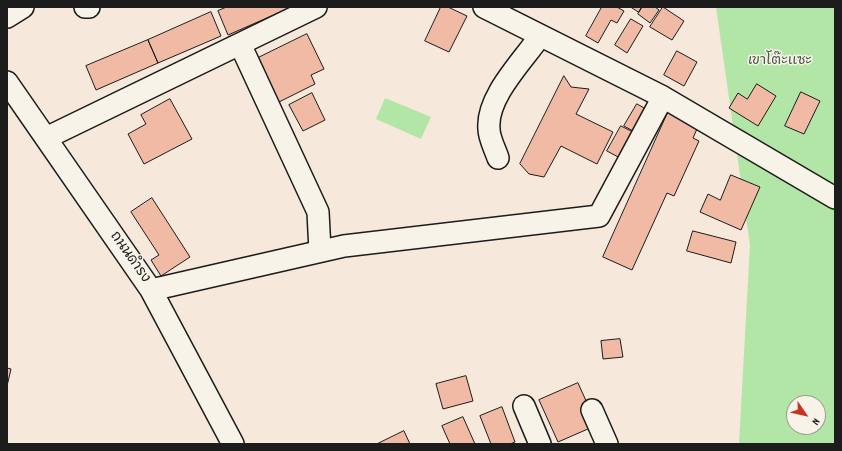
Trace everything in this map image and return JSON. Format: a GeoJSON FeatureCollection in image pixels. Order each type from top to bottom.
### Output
{"type":"FeatureCollection","features":[{"type":"Feature","properties":{"kind":"street"},"geometry":{"type":"LineString","coordinates":[[7,17],[23,7]]}},
{"type":"Feature","properties":{"kind":"street"},"geometry":{"type":"LineString","coordinates":[[46,138],[316,7]]}},
{"type":"Feature","properties":{"kind":"street"},"geometry":{"type":"LineString","coordinates":[[484,7],[663,97],[835,198]]}},
{"type":"Feature","properties":{"kind":"street"},"geometry":{"type":"LineString","coordinates":[[498,158],[488,129],[489,116],[498,93],[540,36]]}},
{"type":"Feature","properties":{"kind":"street"},"geometry":{"type":"LineString","coordinates":[[240,44],[318,212],[320,252]]}},
{"type":"Feature","properties":{"kind":"street","name":"ถนนดำรง"},"geometry":{"type":"LineString","coordinates":[[7,82],[151,290],[233,444]]}},
{"type":"Feature","properties":{"kind":"street"},"geometry":{"type":"LineString","coordinates":[[151,290],[344,246],[599,216],[663,97]]}},
{"type":"Feature","properties":{"kind":"street"},"geometry":{"type":"LineString","coordinates":[[524,406],[540,444]]}},
{"type":"Feature","properties":{"kind":"street"},"geometry":{"type":"LineString","coordinates":[[592,410],[607,444]]}},
{"type":"Feature","properties":{"kind":"green space","name":"เขาโต๊ะแซะ"},"geometry":{"type":"Polygon","coordinates":[[[716,7],[835,7],[835,444],[739,444],[750,245],[716,7]]]}},
{"type":"Feature","properties":{"kind":"green space"},"geometry":{"type":"Polygon","coordinates":[[[385,98],[431,117],[421,139],[376,119],[385,98]]]}},
{"type":"Feature","properties":{"kind":"building"},"geometry":{"type":"Polygon","coordinates":[[[227,7],[292,7],[228,35],[218,11],[227,7]]]}},
{"type":"Feature","properties":{"kind":"building"},"geometry":{"type":"Polygon","coordinates":[[[441,7],[448,7],[467,16],[449,52],[425,41],[441,7]]]}},
{"type":"Feature","properties":{"kind":"building"},"geometry":{"type":"Polygon","coordinates":[[[602,7],[617,7],[624,11],[617,23],[611,20],[598,43],[586,36],[602,7]]]}},
{"type":"Feature","properties":{"kind":"building"},"geometry":{"type":"Polygon","coordinates":[[[631,7],[642,7],[639,12],[631,7]]]}},
{"type":"Feature","properties":{"kind":"building"},"geometry":{"type":"Polygon","coordinates":[[[642,7],[655,7],[659,10],[650,23],[638,14],[642,7]]]}},
{"type":"Feature","properties":{"kind":"building"},"geometry":{"type":"Polygon","coordinates":[[[663,7],[684,21],[672,40],[650,27],[663,7]]]}},
{"type":"Feature","properties":{"kind":"building"},"geometry":{"type":"Polygon","coordinates":[[[211,12],[221,36],[158,63],[148,40],[211,12]]]}},
{"type":"Feature","properties":{"kind":"building"},"geometry":{"type":"Polygon","coordinates":[[[631,19],[643,26],[627,53],[615,45],[631,19]]]}},
{"type":"Feature","properties":{"kind":"building"},"geometry":{"type":"Polygon","coordinates":[[[307,34],[324,69],[311,75],[315,84],[277,103],[256,59],[307,34]]]}},
{"type":"Feature","properties":{"kind":"building"},"geometry":{"type":"Polygon","coordinates":[[[148,40],[158,63],[96,90],[86,66],[148,40]]]}},
{"type":"Feature","properties":{"kind":"building"},"geometry":{"type":"Polygon","coordinates":[[[677,51],[697,62],[684,86],[664,75],[677,51]]]}},
{"type":"Feature","properties":{"kind":"building"},"geometry":{"type":"Polygon","coordinates":[[[564,76],[571,87],[589,89],[576,114],[613,132],[597,164],[561,146],[544,177],[529,174],[520,164],[564,76]]]}},
{"type":"Feature","properties":{"kind":"building"},"geometry":{"type":"Polygon","coordinates":[[[757,84],[776,96],[758,126],[729,108],[738,93],[747,99],[757,84]]]}},
{"type":"Feature","properties":{"kind":"building"},"geometry":{"type":"Polygon","coordinates":[[[801,92],[820,101],[804,134],[785,126],[801,92]]]}},
{"type":"Feature","properties":{"kind":"building"},"geometry":{"type":"Polygon","coordinates":[[[312,93],[325,120],[303,131],[289,105],[312,93]]]}},
{"type":"Feature","properties":{"kind":"building"},"geometry":{"type":"Polygon","coordinates":[[[170,99],[192,139],[144,164],[128,134],[146,124],[141,115],[170,99]]]}},
{"type":"Feature","properties":{"kind":"building"},"geometry":{"type":"Polygon","coordinates":[[[637,104],[646,109],[633,131],[624,126],[637,104]]]}},
{"type":"Feature","properties":{"kind":"building"},"geometry":{"type":"Polygon","coordinates":[[[670,108],[700,122],[693,138],[699,141],[674,196],[667,193],[632,270],[603,257],[670,108]]]}},
{"type":"Feature","properties":{"kind":"building"},"geometry":{"type":"Polygon","coordinates":[[[621,126],[635,133],[620,158],[607,151],[621,126]]]}},
{"type":"Feature","properties":{"kind":"building"},"geometry":{"type":"Polygon","coordinates":[[[731,175],[760,187],[741,230],[700,212],[708,194],[720,200],[731,175]]]}},
{"type":"Feature","properties":{"kind":"building"},"geometry":{"type":"Polygon","coordinates":[[[152,198],[190,257],[161,276],[151,260],[159,255],[131,212],[152,198]]]}},
{"type":"Feature","properties":{"kind":"building"},"geometry":{"type":"Polygon","coordinates":[[[693,231],[736,242],[731,263],[687,251],[693,231]]]}},
{"type":"Feature","properties":{"kind":"building"},"geometry":{"type":"Polygon","coordinates":[[[620,339],[623,357],[603,359],[601,341],[620,339]]]}},
{"type":"Feature","properties":{"kind":"building"},"geometry":{"type":"Polygon","coordinates":[[[7,368],[11,369],[7,386],[7,368]]]}},
{"type":"Feature","properties":{"kind":"building"},"geometry":{"type":"Polygon","coordinates":[[[466,376],[473,401],[443,409],[436,384],[466,376]]]}},
{"type":"Feature","properties":{"kind":"building"},"geometry":{"type":"Polygon","coordinates":[[[578,383],[597,425],[558,442],[539,400],[578,383]]]}},
{"type":"Feature","properties":{"kind":"building"},"geometry":{"type":"Polygon","coordinates":[[[502,407],[515,442],[510,444],[491,444],[480,416],[502,407]]]}},
{"type":"Feature","properties":{"kind":"building"},"geometry":{"type":"Polygon","coordinates":[[[463,417],[475,444],[450,444],[442,426],[463,417]]]}},
{"type":"Feature","properties":{"kind":"building"},"geometry":{"type":"Polygon","coordinates":[[[404,431],[410,444],[377,444],[404,431]]]}}]}
